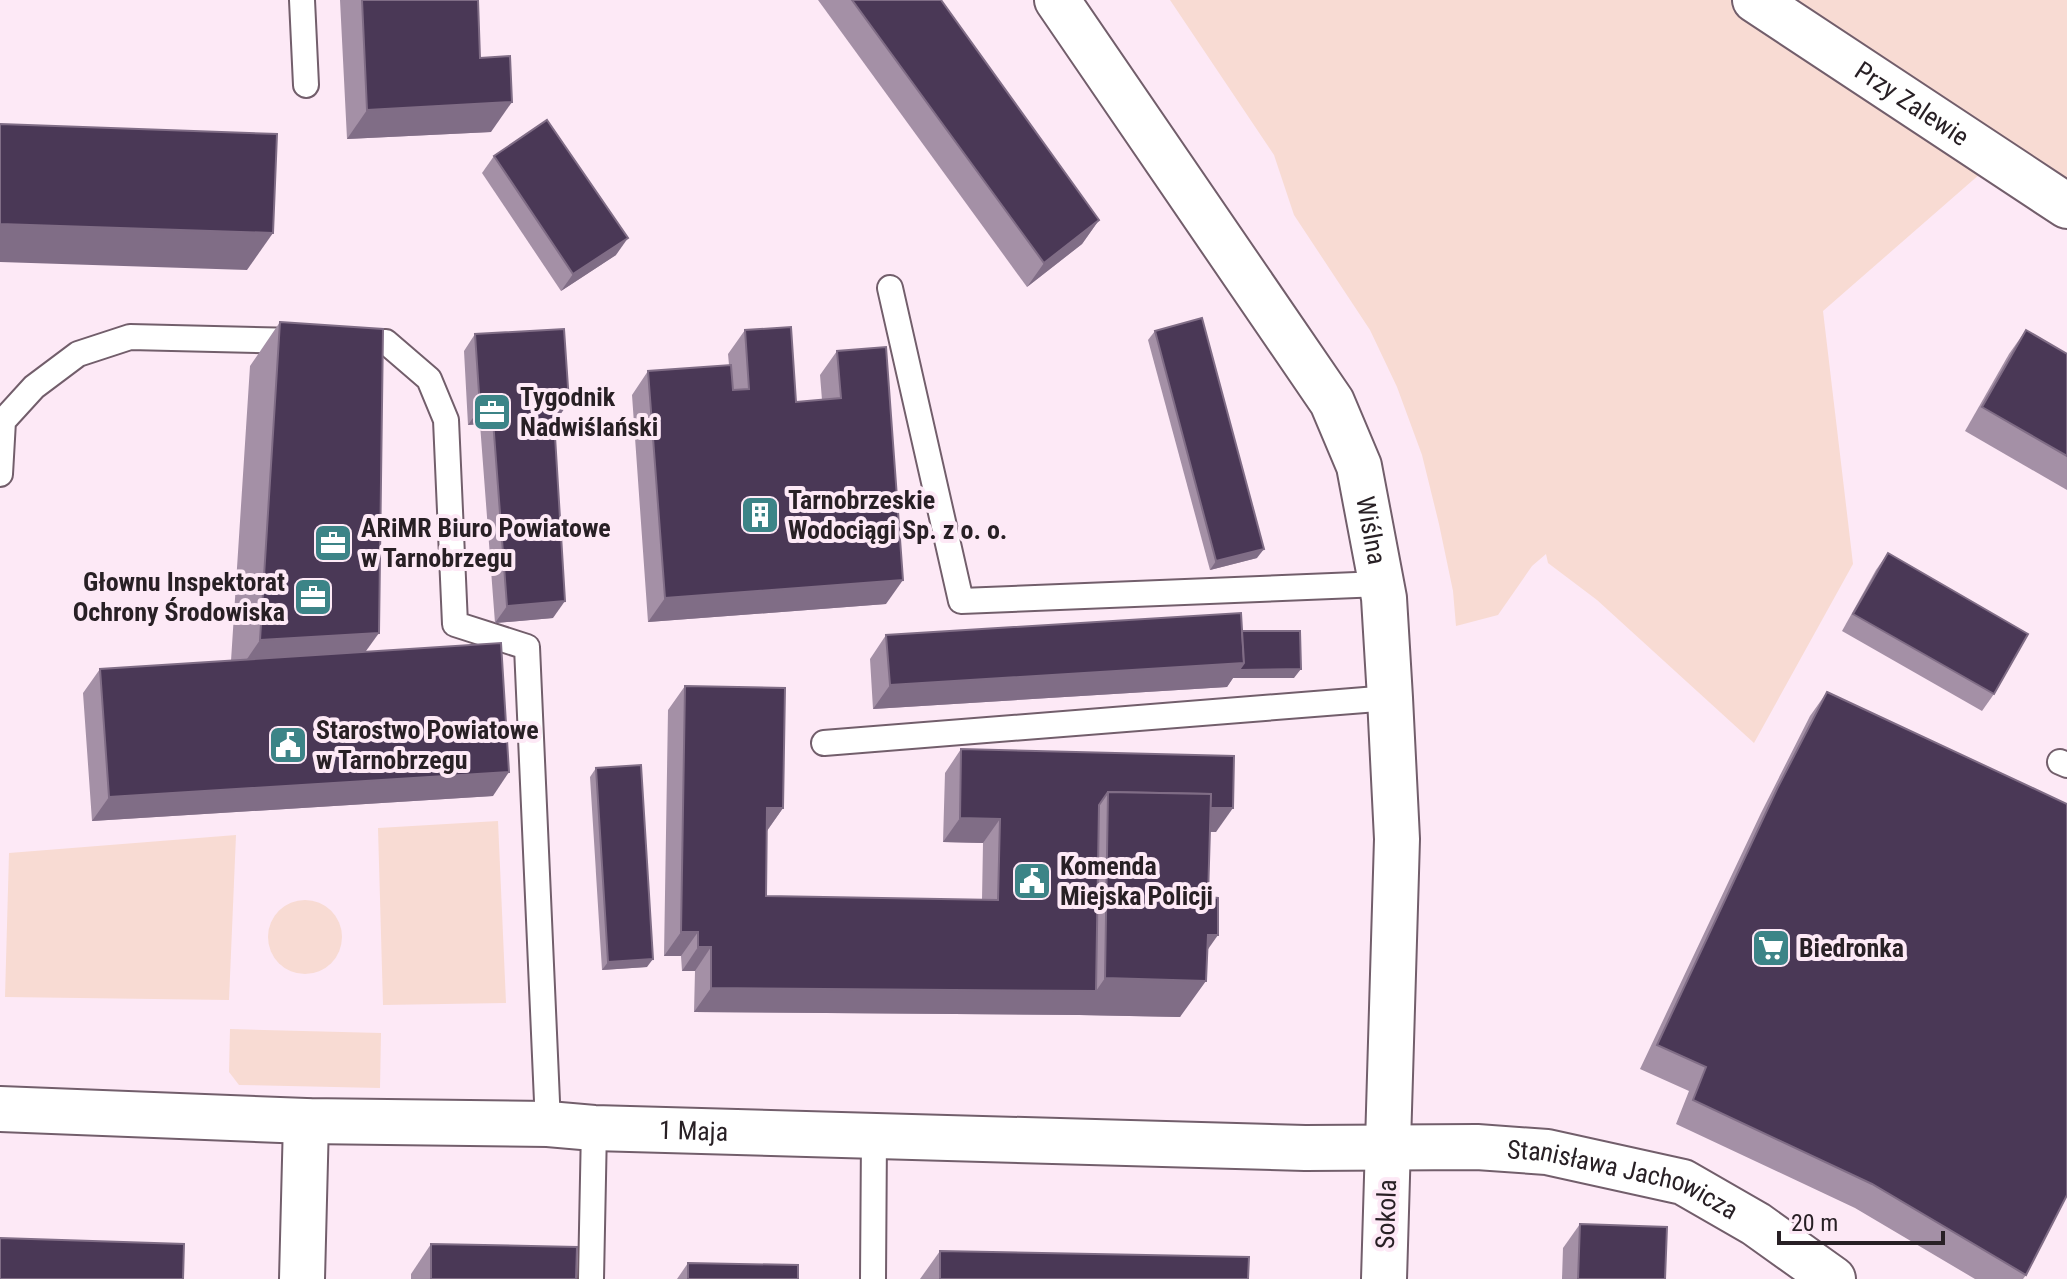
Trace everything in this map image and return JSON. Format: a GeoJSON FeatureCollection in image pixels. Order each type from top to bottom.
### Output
{"type":"FeatureCollection","features":[{"type":"Feature","properties":{"kind":"street","name":"Wiślna"},"geometry":{"type":"LineString","coordinates":[[1057,0],[1332,402],[1359,466],[1381,584],[1397,839],[1388,1149]]}},
{"type":"Feature","properties":{"kind":"street","name":"Przy Zalewie"},"geometry":{"type":"LineString","coordinates":[[1755,0],[2067,206]]}},
{"type":"Feature","properties":{"kind":"street","name":"1 Maja"},"geometry":{"type":"LineString","coordinates":[[0,1109],[306,1121],[548,1124],[594,1128],[1388,1149]]}},
{"type":"Feature","properties":{"kind":"street"},"geometry":{"type":"LineString","coordinates":[[302,1279],[306,1121]]}},
{"type":"Feature","properties":{"kind":"street","name":"Stanisława Jachowicza"},"geometry":{"type":"LineString","coordinates":[[1388,1149],[1477,1147],[1547,1152],[1683,1182],[1756,1224],[1833,1279]]}},
{"type":"Feature","properties":{"kind":"street","name":"Sokola"},"geometry":{"type":"LineString","coordinates":[[1384,1279],[1388,1149]]}},
{"type":"Feature","properties":{"kind":"lane"},"geometry":{"type":"LineString","coordinates":[[302,0],[306,85]]}},
{"type":"Feature","properties":{"kind":"lane"},"geometry":{"type":"LineString","coordinates":[[890,288],[961,601],[1381,584]]}},
{"type":"Feature","properties":{"kind":"lane"},"geometry":{"type":"LineString","coordinates":[[0,474],[3,421],[34,387],[78,354],[130,337],[386,342],[429,379],[446,420],[455,624],[527,647],[548,1124]]}},
{"type":"Feature","properties":{"kind":"lane"},"geometry":{"type":"LineString","coordinates":[[824,743],[1390,698]]}},
{"type":"Feature","properties":{"kind":"lane"},"geometry":{"type":"LineString","coordinates":[[591,1279],[594,1128]]}},
{"type":"Feature","properties":{"kind":"lane"},"geometry":{"type":"LineString","coordinates":[[873,1279],[874,1136]]}},
{"type":"Feature","properties":{"kind":"shaded area"},"geometry":{"type":"Polygon","coordinates":[[[1170,0],[2067,0],[2067,182],[1996,160],[1823,311],[1853,564],[1754,743],[1597,600],[1548,563],[1546,554],[1532,566],[1498,615],[1456,626],[1453,591],[1422,455],[1397,387],[1370,330],[1294,215],[1274,155],[1170,0]]]}},
{"type":"Feature","properties":{"kind":"shaded area"},"geometry":{"type":"Polygon","coordinates":[[[498,821],[506,1003],[383,1005],[378,828],[498,821]]]}},
{"type":"Feature","properties":{"kind":"shaded area"},"geometry":{"type":"Polygon","coordinates":[[[236,835],[229,1000],[5,997],[9,853],[236,835]]]}},
{"type":"Feature","properties":{"kind":"shaded area"},"geometry":{"type":"Polygon","coordinates":[[[298,900],[312,900],[326,906],[336,916],[342,937],[336,958],[326,968],[312,974],[298,974],[284,968],[274,958],[268,944],[268,930],[274,916],[284,906],[298,900]]]}},
{"type":"Feature","properties":{"kind":"shaded area"},"geometry":{"type":"Polygon","coordinates":[[[230,1029],[381,1033],[380,1088],[239,1085],[229,1072],[230,1029]]]}},
{"type":"Feature","properties":{"kind":"building"},"geometry":{"type":"Polygon","coordinates":[[[362,0],[478,0],[480,58],[510,56],[512,102],[367,110],[362,0]]]}},
{"type":"Feature","properties":{"kind":"building"},"geometry":{"type":"Polygon","coordinates":[[[852,0],[941,0],[1099,220],[1044,263],[852,0]]]}},
{"type":"Feature","properties":{"kind":"building"},"geometry":{"type":"Polygon","coordinates":[[[547,120],[628,238],[573,274],[494,156],[547,120]]]}},
{"type":"Feature","properties":{"kind":"building"},"geometry":{"type":"Polygon","coordinates":[[[0,124],[277,134],[273,233],[0,224],[0,124]]]}},
{"type":"Feature","properties":{"kind":"building"},"geometry":{"type":"Polygon","coordinates":[[[1202,318],[1264,549],[1216,561],[1155,331],[1202,318]]]}},
{"type":"Feature","properties":{"kind":"building"},"geometry":{"type":"Polygon","coordinates":[[[280,322],[383,329],[379,633],[260,640],[280,322]]]}},
{"type":"Feature","properties":{"kind":"building","name":"Tarnobrzeskie Wodociągi Sp. z o. o."},"geometry":{"type":"Polygon","coordinates":[[[791,327],[796,402],[841,398],[837,351],[886,347],[903,580],[665,598],[648,371],[731,365],[733,390],[749,389],[745,330],[791,327]]]}},
{"type":"Feature","properties":{"kind":"building"},"geometry":{"type":"Polygon","coordinates":[[[564,329],[569,402],[553,403],[565,601],[507,606],[492,407],[480,408],[475,334],[564,329]]]}},
{"type":"Feature","properties":{"kind":"building"},"geometry":{"type":"Polygon","coordinates":[[[2026,330],[2067,354],[2067,456],[1982,407],[2026,330]]]}},
{"type":"Feature","properties":{"kind":"building"},"geometry":{"type":"Polygon","coordinates":[[[1888,553],[2028,634],[1994,694],[1853,614],[1888,553]]]}},
{"type":"Feature","properties":{"kind":"building"},"geometry":{"type":"Polygon","coordinates":[[[1241,613],[1244,663],[890,685],[886,635],[1241,613]]]}},
{"type":"Feature","properties":{"kind":"building"},"geometry":{"type":"Polygon","coordinates":[[[1242,631],[1300,631],[1301,669],[1239,670],[1244,663],[1242,631]]]}},
{"type":"Feature","properties":{"kind":"building","name":"Starostwo Powiatowe w Tarnobrzegu"},"geometry":{"type":"Polygon","coordinates":[[[501,643],[509,772],[109,797],[100,669],[501,643]]]}},
{"type":"Feature","properties":{"kind":"building","name":"Komenda Miejska Policji"},"geometry":{"type":"Polygon","coordinates":[[[685,686],[785,688],[783,808],[767,808],[766,896],[998,900],[1000,819],[960,818],[961,749],[1234,756],[1233,808],[1210,808],[1211,794],[1108,792],[1099,805],[1096,991],[711,988],[711,947],[698,947],[698,932],[681,932],[685,686]]]}},
{"type":"Feature","properties":{"kind":"building"},"geometry":{"type":"Polygon","coordinates":[[[1827,692],[2067,804],[2067,1195],[2026,1275],[1872,1184],[1693,1100],[1706,1067],[1657,1045],[1777,789],[1827,692]]]}},
{"type":"Feature","properties":{"kind":"building"},"geometry":{"type":"Polygon","coordinates":[[[641,765],[653,959],[608,962],[596,768],[641,765]]]}},
{"type":"Feature","properties":{"kind":"building"},"geometry":{"type":"Polygon","coordinates":[[[1108,792],[1211,794],[1208,897],[1218,898],[1218,935],[1208,935],[1206,981],[1105,978],[1108,792]]]}},
{"type":"Feature","properties":{"kind":"building"},"geometry":{"type":"Polygon","coordinates":[[[1580,1224],[1667,1227],[1665,1279],[1578,1279],[1580,1224]]]}},
{"type":"Feature","properties":{"kind":"building"},"geometry":{"type":"Polygon","coordinates":[[[0,1238],[184,1244],[183,1279],[0,1279],[0,1238]]]}},
{"type":"Feature","properties":{"kind":"building"},"geometry":{"type":"Polygon","coordinates":[[[431,1244],[577,1247],[576,1279],[431,1279],[431,1244]]]}},
{"type":"Feature","properties":{"kind":"building"},"geometry":{"type":"Polygon","coordinates":[[[940,1251],[1249,1257],[1248,1279],[940,1279],[940,1251]]]}},
{"type":"Feature","properties":{"kind":"building"},"geometry":{"type":"Polygon","coordinates":[[[688,1263],[798,1265],[798,1279],[688,1279],[688,1263]]]}},
{"type":"Feature","properties":{"kind":"place","name":"Tygodnik Nadwiślański"},"geometry":{"type":"Point","coordinates":[492,412]}},
{"type":"Feature","properties":{"kind":"place","name":"Tarnobrzeskie Wodociągi Sp. z o. o."},"geometry":{"type":"Point","coordinates":[760,515]}},
{"type":"Feature","properties":{"kind":"place","name":"ARiMR Biuro Powiatowe w Tarnobrzegu"},"geometry":{"type":"Point","coordinates":[333,543]}},
{"type":"Feature","properties":{"kind":"place","name":"Głownu Inspektorat Ochrony Środowiska"},"geometry":{"type":"Point","coordinates":[313,597]}},
{"type":"Feature","properties":{"kind":"place","name":"Starostwo Powiatowe w Tarnobrzegu"},"geometry":{"type":"Point","coordinates":[288,745]}},
{"type":"Feature","properties":{"kind":"place","name":"Komenda Miejska Policji"},"geometry":{"type":"Point","coordinates":[1032,881]}},
{"type":"Feature","properties":{"kind":"place","name":"Biedronka"},"geometry":{"type":"Point","coordinates":[1771,948]}}]}
